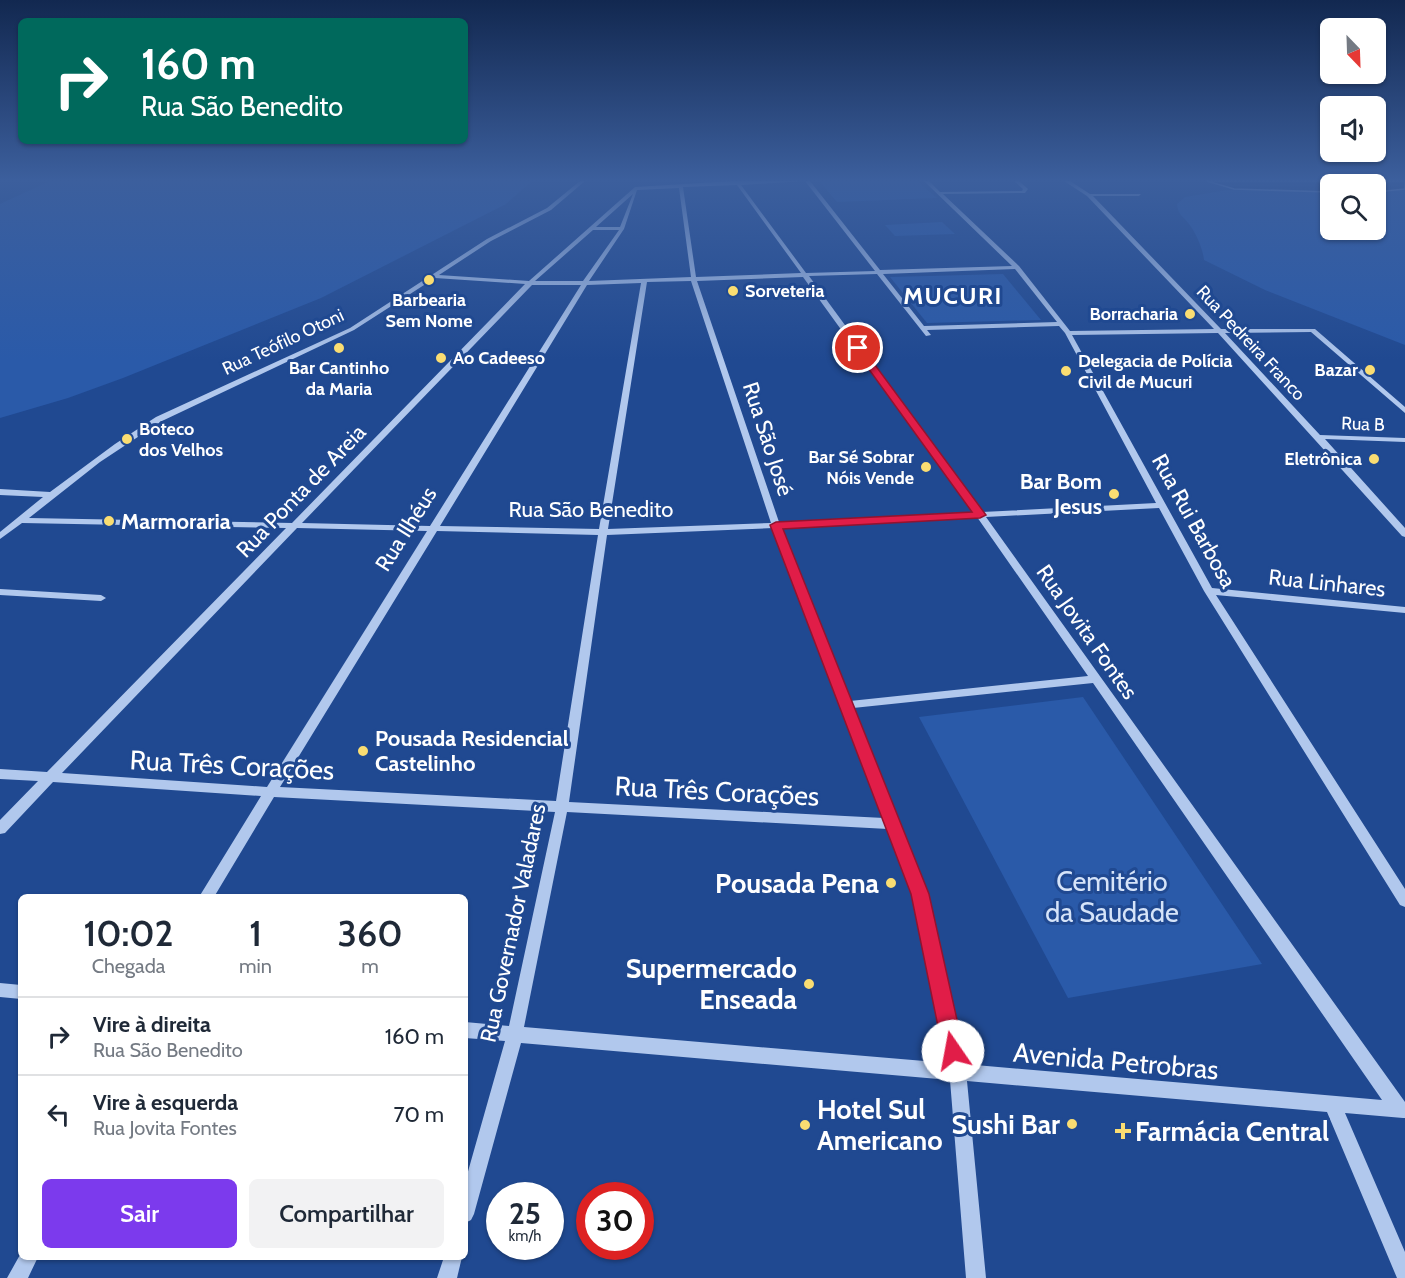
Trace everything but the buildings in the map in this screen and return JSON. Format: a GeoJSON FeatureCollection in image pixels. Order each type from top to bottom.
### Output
{"type":"FeatureCollection","features":[{"type":"Feature","properties":{"kind":"street","name":"Rua Teófilo Otoni"},"geometry":{"type":"LineString","coordinates":[[0,536],[51,495],[159,418],[329,341],[488,241]]}},
{"type":"Feature","properties":{"kind":"street","name":"Rua Ponta de Areia"},"geometry":{"type":"LineString","coordinates":[[0,829],[530,284],[577,241]]}},
{"type":"Feature","properties":{"kind":"street","name":"Rua Ilhéus"},"geometry":{"type":"LineString","coordinates":[[208,894],[585,283],[615,241]]}},
{"type":"Feature","properties":{"kind":"street","name":"Rua São José"},"geometry":{"type":"LineString","coordinates":[[688,241],[694,280],[776,525],[920,894],[958,1074],[976,1278]]}},
{"type":"Feature","properties":{"kind":"street","name":"Rua Jovita Fontes"},"geometry":{"type":"LineString","coordinates":[[779,241],[980,515],[1402,1110]]}},
{"type":"Feature","properties":{"kind":"street"},"geometry":{"type":"LineString","coordinates":[[852,241],[928,335]]}},
{"type":"Feature","properties":{"kind":"street","name":"Rua Rui Barbosa"},"geometry":{"type":"LineString","coordinates":[[990,241],[1017,267],[1068,333],[1209,591],[1405,901]]}},
{"type":"Feature","properties":{"kind":"street","name":"Rua Pedreira Franco"},"geometry":{"type":"LineString","coordinates":[[1133,241],[1320,437],[1405,534]]}},
{"type":"Feature","properties":{"kind":"street"},"geometry":{"type":"LineString","coordinates":[[435,276],[530,284],[644,282],[1017,267]]}},
{"type":"Feature","properties":{"kind":"street","name":"Rua Governador Valadares"},"geometry":{"type":"LineString","coordinates":[[468,1203],[515,1034],[562,807],[603,532],[644,282]]}},
{"type":"Feature","properties":{"kind":"street"},"geometry":{"type":"LineString","coordinates":[[922,328],[1062,324]]}},
{"type":"Feature","properties":{"kind":"street"},"geometry":{"type":"LineString","coordinates":[[1068,333],[1313,330],[1405,411]]}},
{"type":"Feature","properties":{"kind":"street","name":"Rua B"},"geometry":{"type":"LineString","coordinates":[[1320,437],[1405,440]]}},
{"type":"Feature","properties":{"kind":"street"},"geometry":{"type":"LineString","coordinates":[[0,492],[51,495]]}},
{"type":"Feature","properties":{"kind":"street","name":"Rua São Benedito"},"geometry":{"type":"LineString","coordinates":[[20,520],[603,532],[1163,505]]}},
{"type":"Feature","properties":{"kind":"street","name":"Rua Linhares"},"geometry":{"type":"LineString","coordinates":[[1209,591],[1405,610]]}},
{"type":"Feature","properties":{"kind":"street"},"geometry":{"type":"LineString","coordinates":[[0,592],[101,598]]}},
{"type":"Feature","properties":{"kind":"street"},"geometry":{"type":"LineString","coordinates":[[847,705],[1095,679]]}},
{"type":"Feature","properties":{"kind":"street","name":"Rua Três Corações"},"geometry":{"type":"LineString","coordinates":[[0,774],[272,792],[893,824]]}},
{"type":"Feature","properties":{"kind":"street"},"geometry":{"type":"LineString","coordinates":[[0,990],[18,992]]}},
{"type":"Feature","properties":{"kind":"street","name":"Avenida Petrobras"},"geometry":{"type":"LineString","coordinates":[[468,1030],[958,1074],[1402,1110]]}},
{"type":"Feature","properties":{"kind":"street"},"geometry":{"type":"LineString","coordinates":[[1332,1104],[1405,1274]]}},
{"type":"Feature","properties":{"kind":"street"},"geometry":{"type":"LineString","coordinates":[[16,1278],[27,1260]]}},
{"type":"Feature","properties":{"kind":"street"},"geometry":{"type":"LineString","coordinates":[[447,1278],[452,1260]]}},
{"type":"Feature","properties":{"kind":"green space"},"geometry":{"type":"Polygon","coordinates":[[[0,241],[434,241],[321,298],[123,378],[68,398],[0,418],[0,241]]]}},
{"type":"Feature","properties":{"kind":"green space"},"geometry":{"type":"Polygon","coordinates":[[[1199,241],[1405,241],[1405,345],[1265,290],[1204,260],[1199,241]]]}},
{"type":"Feature","properties":{"kind":"green space"},"geometry":{"type":"Polygon","coordinates":[[[1003,274],[1041,320],[927,323],[890,277],[1003,274]]]}},
{"type":"Feature","properties":{"kind":"green space","name":"Cemitério da Saudade"},"geometry":{"type":"Polygon","coordinates":[[[1083,697],[1262,964],[1068,998],[919,717],[1083,697]]]}},
{"type":"Feature","properties":{"kind":"place","name":"Barbearia Sem Nome"},"geometry":{"type":"Point","coordinates":[429,280]}},
{"type":"Feature","properties":{"kind":"place","name":"Sorveteria"},"geometry":{"type":"Point","coordinates":[733,291]}},
{"type":"Feature","properties":{"kind":"place","name":"Borracharia"},"geometry":{"type":"Point","coordinates":[1190,314]}},
{"type":"Feature","properties":{"kind":"place","name":"Bar Cantinho da Maria"},"geometry":{"type":"Point","coordinates":[339,348]}},
{"type":"Feature","properties":{"kind":"place","name":"Ao Cadeeso"},"geometry":{"type":"Point","coordinates":[441,358]}},
{"type":"Feature","properties":{"kind":"place","name":"Bazar"},"geometry":{"type":"Point","coordinates":[1370,370]}},
{"type":"Feature","properties":{"kind":"place","name":"Delegacia de Polícia Civil de Mucuri"},"geometry":{"type":"Point","coordinates":[1066,371]}},
{"type":"Feature","properties":{"kind":"place","name":"Boteco dos Velhos"},"geometry":{"type":"Point","coordinates":[127,439]}},
{"type":"Feature","properties":{"kind":"place","name":"Eletrônica"},"geometry":{"type":"Point","coordinates":[1374,459]}},
{"type":"Feature","properties":{"kind":"place","name":"Bar Sé Sobrar Nóis Vende"},"geometry":{"type":"Point","coordinates":[926,467]}},
{"type":"Feature","properties":{"kind":"place","name":"Bar Bom Jesus"},"geometry":{"type":"Point","coordinates":[1114,494]}},
{"type":"Feature","properties":{"kind":"place","name":"Marmoraria"},"geometry":{"type":"Point","coordinates":[109,521]}},
{"type":"Feature","properties":{"kind":"place","name":"Pousada Residencial Castelinho"},"geometry":{"type":"Point","coordinates":[363,751]}},
{"type":"Feature","properties":{"kind":"place","name":"Pousada Pena"},"geometry":{"type":"Point","coordinates":[891,883]}},
{"type":"Feature","properties":{"kind":"place","name":"Supermercado Enseada"},"geometry":{"type":"Point","coordinates":[809,984]}},
{"type":"Feature","properties":{"kind":"place","name":"Sushi Bar"},"geometry":{"type":"Point","coordinates":[1072,1124]}},
{"type":"Feature","properties":{"kind":"place","name":"Hotel Sul Americano"},"geometry":{"type":"Point","coordinates":[805,1125]}},
{"type":"Feature","properties":{"kind":"place","name":"Farmácia Central"},"geometry":{"type":"Point","coordinates":[1123,1131]}},
{"type":"Feature","properties":{"kind":"district","name":"MUCURI"},"geometry":{"type":"Point","coordinates":[953,295]}},
{"type":"Feature","properties":{"kind":"route"},"geometry":{"type":"LineString","coordinates":[[858,348],[980,515],[776,525],[920,894],[953,1051]]}}]}
